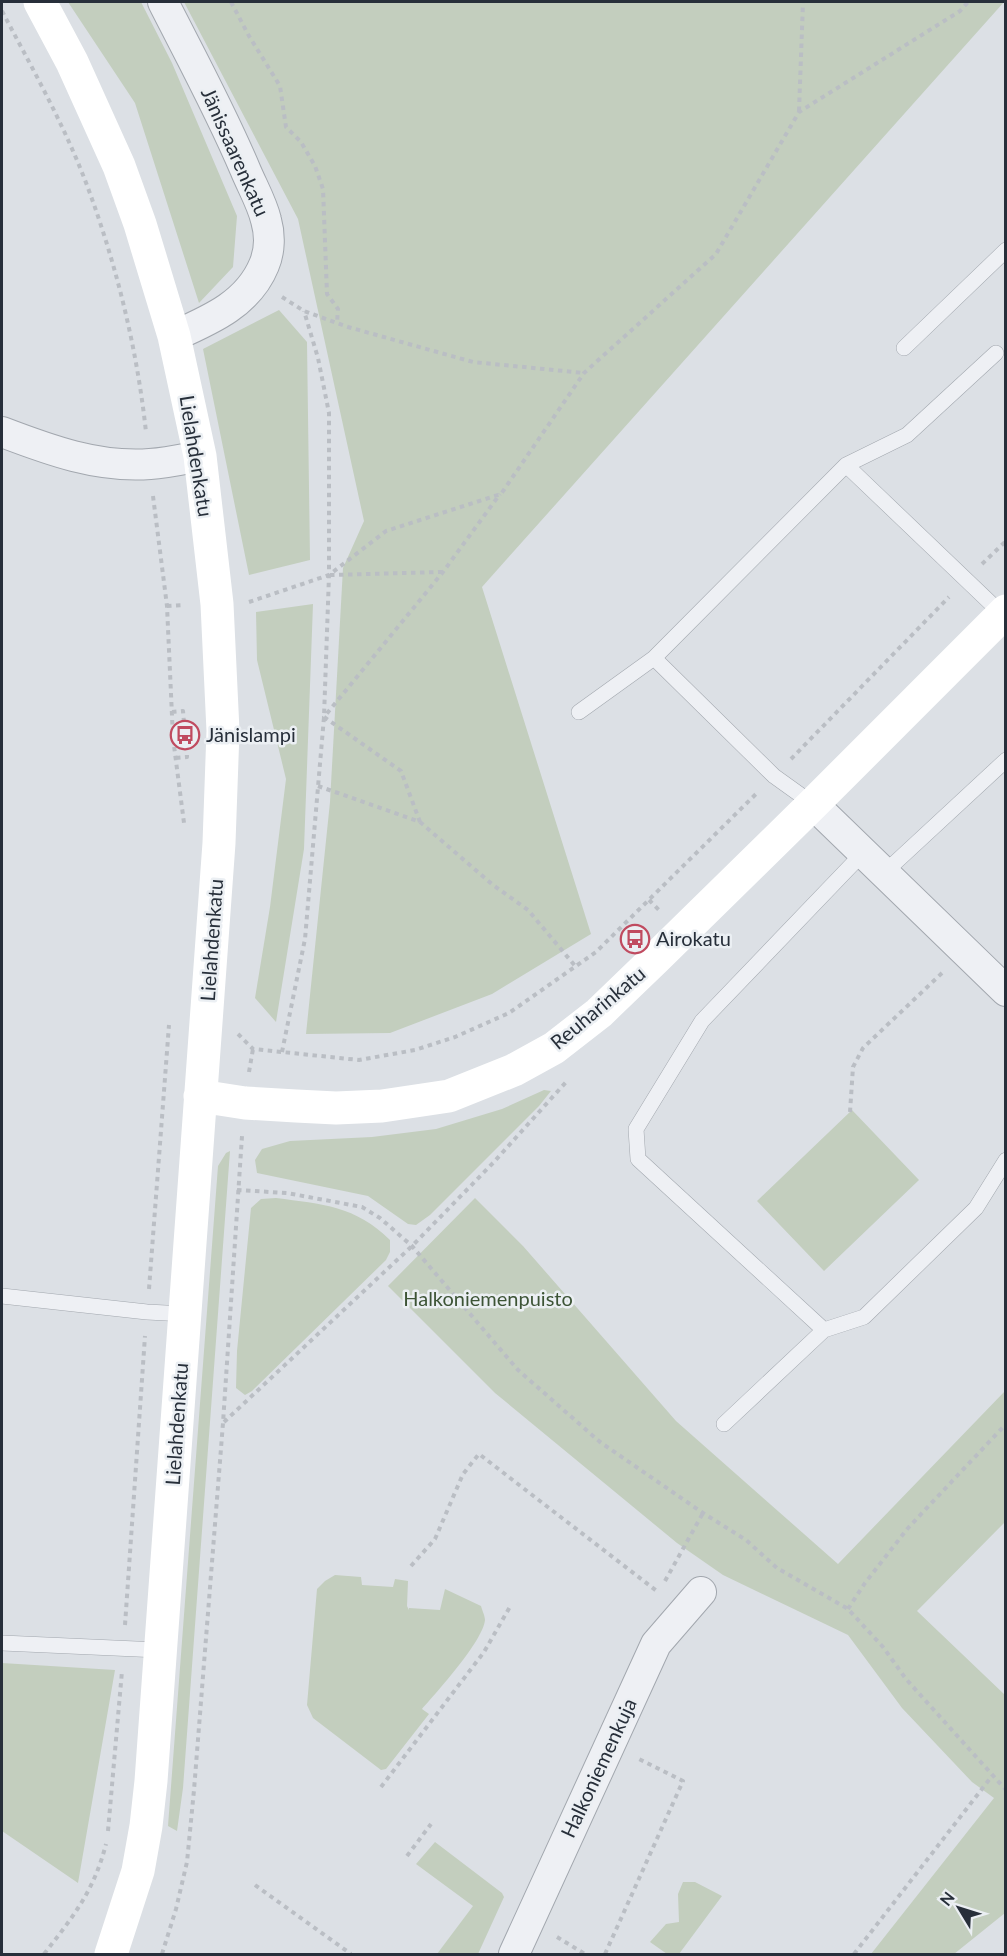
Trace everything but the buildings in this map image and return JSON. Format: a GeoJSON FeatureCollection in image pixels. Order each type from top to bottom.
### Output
{"type":"FeatureCollection","features":[{"type":"Feature","properties":{"kind":"main road","name":"Lielahdenkatu"},"geometry":{"type":"LineString","coordinates":[[40,2],[72,62],[119,166],[140,224],[174,336],[200,456],[217,604],[223,731],[219,843],[146,1826],[138,1871],[111,1954]]}},
{"type":"Feature","properties":{"kind":"main road","name":"Reuharinkatu"},"geometry":{"type":"LineString","coordinates":[[200,1096],[245,1103],[336,1108],[382,1106],[449,1096],[514,1070],[554,1047],[598,1013],[813,804],[1004,613]]}},
{"type":"Feature","properties":{"kind":"main road","name":"Lielahdenkatu"},"geometry":{"type":"LineString","coordinates":[[86,1954],[128,1904]]}},
{"type":"Feature","properties":{"kind":"street","name":"Jänissaarenkatu"},"geometry":{"type":"LineString","coordinates":[[163,2],[229,132],[266,220],[269,242],[265,263],[256,281],[239,300],[215,318],[174,336]]}},
{"type":"Feature","properties":{"kind":"street"},"geometry":{"type":"LineString","coordinates":[[2,432],[40,447],[83,459],[149,464],[200,456]]}},
{"type":"Feature","properties":{"kind":"street"},"geometry":{"type":"LineString","coordinates":[[813,804],[1005,991]]}},
{"type":"Feature","properties":{"kind":"street","name":"Halkoniemenkuja"},"geometry":{"type":"LineString","coordinates":[[514,1954],[656,1644],[702,1592]]}},
{"type":"Feature","properties":{"kind":"lane"},"geometry":{"type":"LineString","coordinates":[[904,348],[1005,250]]}},
{"type":"Feature","properties":{"kind":"lane"},"geometry":{"type":"LineString","coordinates":[[579,712],[654,658],[846,465],[907,435],[996,353]]}},
{"type":"Feature","properties":{"kind":"lane"},"geometry":{"type":"LineString","coordinates":[[846,465],[965,580],[1004,613]]}},
{"type":"Feature","properties":{"kind":"lane"},"geometry":{"type":"LineString","coordinates":[[654,658],[774,776],[813,804]]}},
{"type":"Feature","properties":{"kind":"lane"},"geometry":{"type":"LineString","coordinates":[[824,1330],[638,1159],[636,1129],[702,1021],[874,863],[1005,760]]}},
{"type":"Feature","properties":{"kind":"lane"},"geometry":{"type":"LineString","coordinates":[[724,1424],[824,1330],[864,1317],[976,1208],[1005,1160]]}},
{"type":"Feature","properties":{"kind":"lane"},"geometry":{"type":"LineString","coordinates":[[2,1296],[185,1314]]}},
{"type":"Feature","properties":{"kind":"lane"},"geometry":{"type":"LineString","coordinates":[[2,1643],[159,1650]]}},
{"type":"Feature","properties":{"kind":"path"},"geometry":{"type":"LineString","coordinates":[[231,2],[280,86],[286,127],[301,142],[315,166],[323,189],[327,294],[338,309],[337,323]]}},
{"type":"Feature","properties":{"kind":"path"},"geometry":{"type":"LineString","coordinates":[[799,112],[803,2]]}},
{"type":"Feature","properties":{"kind":"path"},"geometry":{"type":"LineString","coordinates":[[324,717],[443,572],[501,494],[584,373],[716,254],[799,112],[960,10],[968,2]]}},
{"type":"Feature","properties":{"kind":"path"},"geometry":{"type":"LineString","coordinates":[[2,10],[49,100],[87,186],[114,268],[140,382],[167,606],[172,712],[185,833]]}},
{"type":"Feature","properties":{"kind":"path"},"geometry":{"type":"LineString","coordinates":[[256,281],[304,311],[337,323],[473,362],[584,373]]}},
{"type":"Feature","properties":{"kind":"path"},"geometry":{"type":"LineString","coordinates":[[282,1052],[305,939],[324,717],[329,575],[329,413],[318,358],[304,311]]}},
{"type":"Feature","properties":{"kind":"path"},"geometry":{"type":"LineString","coordinates":[[329,575],[386,531],[501,494]]}},
{"type":"Feature","properties":{"kind":"path"},"geometry":{"type":"LineString","coordinates":[[169,1030],[238,1034],[253,1049],[359,1060],[415,1050],[455,1037],[509,1013],[596,952],[774,776],[1005,541]]}},
{"type":"Feature","properties":{"kind":"path"},"geometry":{"type":"LineString","coordinates":[[247,603],[329,575],[443,572]]}},
{"type":"Feature","properties":{"kind":"path"},"geometry":{"type":"LineString","coordinates":[[172,712],[183,711],[187,758],[176,758]]}},
{"type":"Feature","properties":{"kind":"path"},"geometry":{"type":"LineString","coordinates":[[324,717],[402,771],[420,822]]}},
{"type":"Feature","properties":{"kind":"path"},"geometry":{"type":"LineString","coordinates":[[318,786],[420,822],[493,885],[528,910],[576,967]]}},
{"type":"Feature","properties":{"kind":"path"},"geometry":{"type":"LineString","coordinates":[[850,1112],[853,1067],[863,1048],[965,951]]}},
{"type":"Feature","properties":{"kind":"path"},"geometry":{"type":"LineString","coordinates":[[44,1954],[87,1897],[100,1868],[108,1837],[170,1018]]}},
{"type":"Feature","properties":{"kind":"path"},"geometry":{"type":"LineString","coordinates":[[162,1954],[176,1910],[187,1862],[223,1424],[237,1190],[245,1103],[253,1049]]}},
{"type":"Feature","properties":{"kind":"path"},"geometry":{"type":"LineString","coordinates":[[223,1424],[412,1246],[494,1163],[572,1073]]}},
{"type":"Feature","properties":{"kind":"path"},"geometry":{"type":"LineString","coordinates":[[237,1190],[287,1193],[362,1207],[380,1218],[412,1246],[518,1370],[600,1442],[746,1540],[777,1568],[848,1609],[883,1647],[906,1679],[1005,1790]]}},
{"type":"Feature","properties":{"kind":"path"},"geometry":{"type":"LineString","coordinates":[[848,1609],[864,1583],[908,1528],[1005,1424]]}},
{"type":"Feature","properties":{"kind":"path"},"geometry":{"type":"LineString","coordinates":[[411,1566],[435,1539],[463,1474],[478,1454],[658,1592]]}},
{"type":"Feature","properties":{"kind":"path"},"geometry":{"type":"LineString","coordinates":[[381,1787],[484,1652],[511,1605]]}},
{"type":"Feature","properties":{"kind":"path"},"geometry":{"type":"LineString","coordinates":[[605,1954],[683,1781],[629,1754]]}},
{"type":"Feature","properties":{"kind":"path"},"geometry":{"type":"LineString","coordinates":[[854,1954],[992,1776]]}},
{"type":"Feature","properties":{"kind":"path"},"geometry":{"type":"LineString","coordinates":[[407,1856],[431,1824]]}},
{"type":"Feature","properties":{"kind":"path"},"geometry":{"type":"LineString","coordinates":[[255,1885],[351,1954]]}},
{"type":"Feature","properties":{"kind":"path"},"geometry":{"type":"LineString","coordinates":[[548,1932],[585,1954]]}},
{"type":"Feature","properties":{"kind":"green space"},"geometry":{"type":"Polygon","coordinates":[[[68,2],[141,2],[172,63],[237,216],[233,267],[199,303],[135,103],[68,2]]]}},
{"type":"Feature","properties":{"kind":"green space"},"geometry":{"type":"Polygon","coordinates":[[[184,2],[1004,2],[482,587],[591,934],[492,994],[390,1033],[306,1034],[330,802],[343,568],[364,521],[298,219],[184,2]]]}},
{"type":"Feature","properties":{"kind":"green space"},"geometry":{"type":"Polygon","coordinates":[[[279,310],[307,342],[310,560],[249,575],[203,349],[279,310]]]}},
{"type":"Feature","properties":{"kind":"green space"},"geometry":{"type":"Polygon","coordinates":[[[313,604],[304,849],[276,1022],[255,998],[270,907],[286,779],[257,660],[256,612],[313,604]]]}},
{"type":"Feature","properties":{"kind":"green space"},"geometry":{"type":"Polygon","coordinates":[[[544,1090],[551,1091],[539,1106],[430,1215],[416,1225],[408,1224],[368,1196],[257,1173],[255,1160],[262,1149],[290,1141],[372,1137],[436,1129],[502,1109],[544,1090]]]}},
{"type":"Feature","properties":{"kind":"green space"},"geometry":{"type":"Polygon","coordinates":[[[852,1110],[919,1180],[824,1271],[757,1201],[852,1110]]]}},
{"type":"Feature","properties":{"kind":"green space"},"geometry":{"type":"Polygon","coordinates":[[[230,1151],[183,1788],[177,1831],[168,1826],[218,1166],[226,1153],[230,1151]]]}},
{"type":"Feature","properties":{"kind":"green space"},"geometry":{"type":"Polygon","coordinates":[[[276,1198],[338,1208],[351,1213],[390,1240],[390,1252],[386,1260],[252,1391],[245,1395],[236,1388],[237,1351],[251,1208],[261,1199],[276,1198]]]}},
{"type":"Feature","properties":{"kind":"green space","name":"Halkoniemenpuisto"},"geometry":{"type":"Polygon","coordinates":[[[475,1198],[523,1246],[676,1421],[838,1564],[1005,1391],[1005,1522],[917,1611],[1005,1695],[1005,1913],[954,1954],[871,1954],[994,1798],[972,1782],[902,1708],[848,1635],[723,1575],[677,1543],[495,1393],[388,1286],[475,1198]]]}},
{"type":"Feature","properties":{"kind":"green space"},"geometry":{"type":"Polygon","coordinates":[[[335,1575],[361,1577],[362,1585],[393,1587],[395,1579],[408,1581],[407,1606],[409,1610],[409,1608],[440,1610],[445,1589],[481,1606],[485,1617],[482,1629],[468,1653],[422,1709],[429,1714],[386,1769],[381,1770],[313,1718],[307,1705],[317,1589],[335,1575]]]}},
{"type":"Feature","properties":{"kind":"green space"},"geometry":{"type":"Polygon","coordinates":[[[2,1663],[115,1670],[78,1883],[2,1831],[2,1663]]]}},
{"type":"Feature","properties":{"kind":"green space"},"geometry":{"type":"Polygon","coordinates":[[[435,1842],[502,1893],[504,1897],[478,1954],[437,1954],[473,1906],[416,1864],[435,1842]]]}},
{"type":"Feature","properties":{"kind":"green space"},"geometry":{"type":"Polygon","coordinates":[[[683,1882],[695,1882],[722,1896],[679,1954],[667,1954],[650,1942],[666,1924],[679,1922],[678,1894],[683,1882]]]}},
{"type":"Feature","properties":{"kind":"place","name":"Jänislampi"},"geometry":{"type":"Point","coordinates":[185,735]}},
{"type":"Feature","properties":{"kind":"place","name":"Airokatu"},"geometry":{"type":"Point","coordinates":[635,939]}}]}
